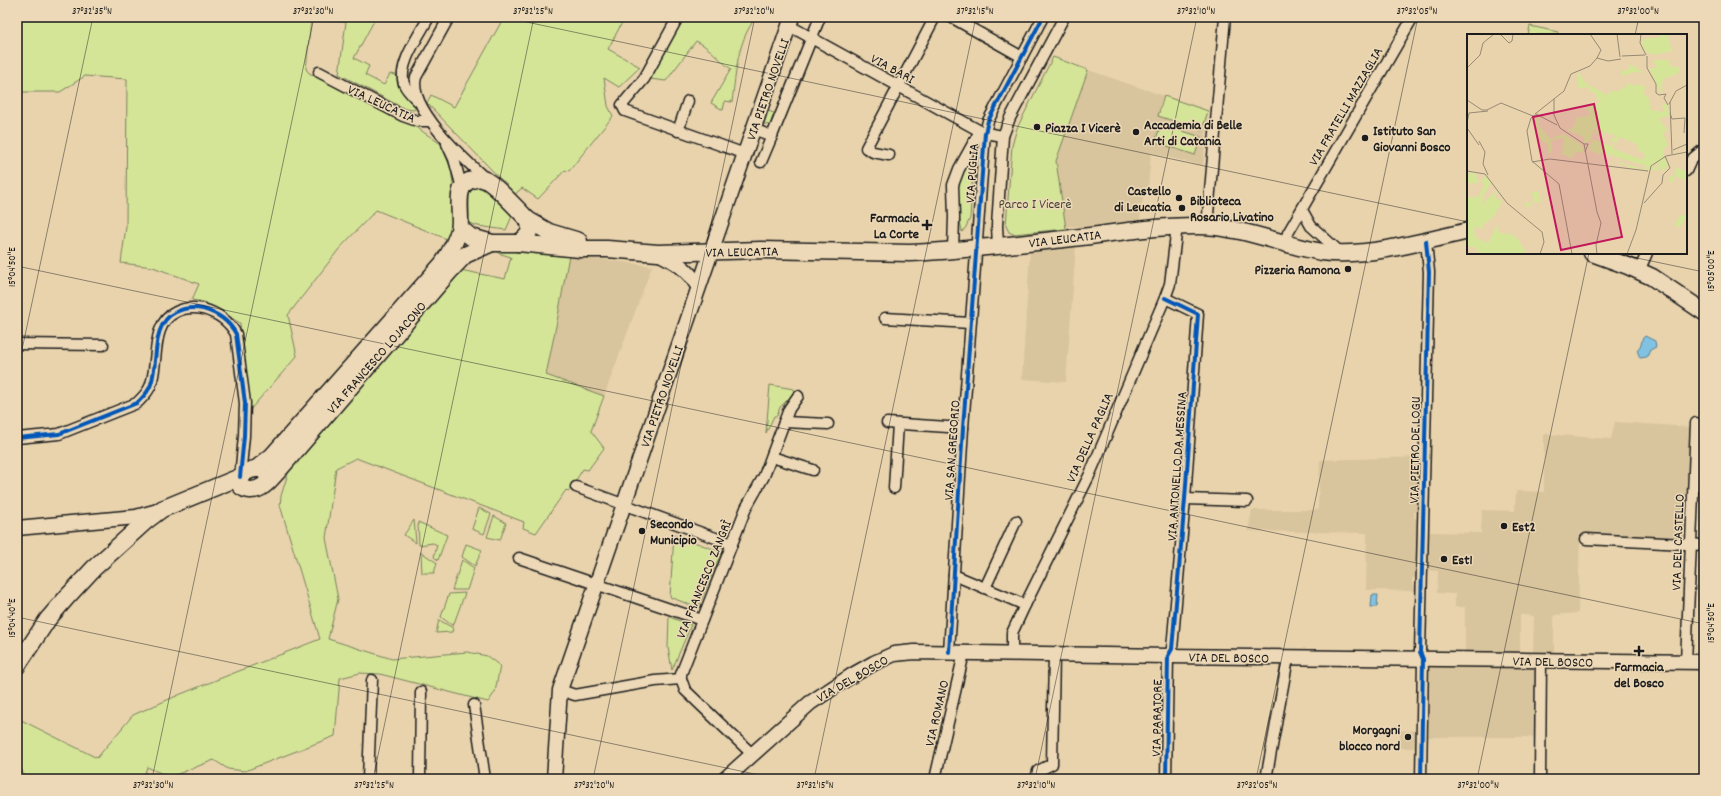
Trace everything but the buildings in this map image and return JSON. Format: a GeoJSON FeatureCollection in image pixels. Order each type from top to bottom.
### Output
{"type":"FeatureCollection","features":[{"type":"Feature","properties":{"kind":"main road","name":"VIA PIETRO NOVELLI"},"geometry":{"type":"LineString","coordinates":[[554,779],[560,690],[790,21]]}},
{"type":"Feature","properties":{"kind":"main road"},"geometry":{"type":"LineString","coordinates":[[462,188],[471,180],[481,179],[488,181]]}},
{"type":"Feature","properties":{"kind":"main road","name":"VIA LEUCATIA"},"geometry":{"type":"LineString","coordinates":[[488,181],[528,220],[562,237],[607,249]]}},
{"type":"Feature","properties":{"kind":"main road","name":"VIA FRANCESCO LOJACONO"},"geometry":{"type":"LineString","coordinates":[[256,469],[272,456],[443,263],[454,245],[460,228],[462,188]]}},
{"type":"Feature","properties":{"kind":"main road"},"geometry":{"type":"LineString","coordinates":[[518,242],[526,238],[530,233],[528,220]]}},
{"type":"Feature","properties":{"kind":"main road","name":"VIA LEUCATIA"},"geometry":{"type":"LineString","coordinates":[[492,243],[518,242],[580,249],[607,249],[658,253],[761,250],[910,253],[998,246],[1149,228],[1207,226],[1256,235],[1323,252],[1341,253],[1375,250],[1426,241],[1467,231]]}},
{"type":"Feature","properties":{"kind":"main road"},"geometry":{"type":"LineString","coordinates":[[460,228],[470,237],[492,243]]}},
{"type":"Feature","properties":{"kind":"main road","name":"VIA FRANCESCO LOJACONO"},"geometry":{"type":"LineString","coordinates":[[267,481],[279,470],[465,255],[492,243]]}},
{"type":"Feature","properties":{"kind":"main road","name":"VIA LEUCATIA"},"geometry":{"type":"LineString","coordinates":[[658,253],[682,266],[692,276],[698,286]]}},
{"type":"Feature","properties":{"kind":"main road"},"geometry":{"type":"LineString","coordinates":[[1595,254],[1639,271],[1669,288],[1704,312]]}},
{"type":"Feature","properties":{"kind":"main road"},"geometry":{"type":"LineString","coordinates":[[127,540],[171,514],[241,482],[250,470],[261,468],[266,471],[268,476],[267,481],[262,487],[254,490],[241,482]]}},
{"type":"Feature","properties":{"kind":"main road"},"geometry":{"type":"LineString","coordinates":[[17,528],[136,517],[241,482]]}},
{"type":"Feature","properties":{"kind":"main road"},"geometry":{"type":"LineString","coordinates":[[17,666],[48,619],[68,596],[94,568],[162,509]]}},
{"type":"Feature","properties":{"kind":"main road","name":"VIA DEL BOSCO"},"geometry":{"type":"LineString","coordinates":[[725,779],[810,703],[850,676],[894,654],[914,652],[964,652],[1288,658],[1704,662]]}},
{"type":"Feature","properties":{"kind":"street"},"geometry":{"type":"LineString","coordinates":[[428,17],[405,63],[402,75],[408,91],[419,102],[430,120]]}},
{"type":"Feature","properties":{"kind":"street"},"geometry":{"type":"LineString","coordinates":[[419,102],[415,88],[416,77],[449,17]]}},
{"type":"Feature","properties":{"kind":"street"},"geometry":{"type":"LineString","coordinates":[[678,17],[644,79],[622,105],[625,111],[745,154]]}},
{"type":"Feature","properties":{"kind":"street"},"geometry":{"type":"LineString","coordinates":[[761,162],[820,17]]}},
{"type":"Feature","properties":{"kind":"street"},"geometry":{"type":"LineString","coordinates":[[889,155],[873,152],[866,148],[935,17]]}},
{"type":"Feature","properties":{"kind":"street"},"geometry":{"type":"LineString","coordinates":[[951,17],[1022,56]]}},
{"type":"Feature","properties":{"kind":"street","name":"VIA PUGLIA"},"geometry":{"type":"LineString","coordinates":[[953,250],[953,185],[959,169],[983,132],[1043,17]]}},
{"type":"Feature","properties":{"kind":"street"},"geometry":{"type":"LineString","coordinates":[[998,246],[997,226],[1003,136],[1010,118],[1064,17]]}},
{"type":"Feature","properties":{"kind":"street"},"geometry":{"type":"LineString","coordinates":[[1207,226],[1226,17]]}},
{"type":"Feature","properties":{"kind":"street","name":"VIA FRATELLI MAZZAGLIA"},"geometry":{"type":"LineString","coordinates":[[1285,243],[1288,233],[1413,17]]}},
{"type":"Feature","properties":{"kind":"street","name":"VIA BARI"},"geometry":{"type":"LineString","coordinates":[[790,21],[812,38],[899,87],[983,132],[1003,136]]}},
{"type":"Feature","properties":{"kind":"street"},"geometry":{"type":"LineString","coordinates":[[405,63],[408,70],[416,77]]}},
{"type":"Feature","properties":{"kind":"street","name":"VIA LEUCATIA"},"geometry":{"type":"LineString","coordinates":[[319,72],[403,116],[417,122],[430,120],[471,166],[488,181]]}},
{"type":"Feature","properties":{"kind":"street"},"geometry":{"type":"LineString","coordinates":[[678,131],[688,101]]}},
{"type":"Feature","properties":{"kind":"street"},"geometry":{"type":"LineString","coordinates":[[753,129],[772,136]]}},
{"type":"Feature","properties":{"kind":"street","name":"VIA PUGLIA"},"geometry":{"type":"LineString","coordinates":[[977,248],[983,132]]}},
{"type":"Feature","properties":{"kind":"street"},"geometry":{"type":"LineString","coordinates":[[443,135],[454,159],[462,188]]}},
{"type":"Feature","properties":{"kind":"street"},"geometry":{"type":"LineString","coordinates":[[1687,169],[1691,160],[1704,150]]}},
{"type":"Feature","properties":{"kind":"street"},"geometry":{"type":"LineString","coordinates":[[1302,210],[1311,226],[1341,253]]}},
{"type":"Feature","properties":{"kind":"street","name":"VIA DELLA PAGLIA"},"geometry":{"type":"LineString","coordinates":[[1012,653],[1012,634],[1089,476],[1165,298],[1170,284],[1176,226]]}},
{"type":"Feature","properties":{"kind":"street","name":"VIA PIETRO DE LOGU"},"geometry":{"type":"LineString","coordinates":[[1421,779],[1424,659],[1420,652],[1429,272],[1426,241]]}},
{"type":"Feature","properties":{"kind":"street","name":"VIA SAN GREGORIO"},"geometry":{"type":"LineString","coordinates":[[949,652],[970,323],[977,248]]}},
{"type":"Feature","properties":{"kind":"street"},"geometry":{"type":"LineString","coordinates":[[1639,271],[1647,254]]}},
{"type":"Feature","properties":{"kind":"street","name":"VIA ANTONELLO DA MESSINA"},"geometry":{"type":"LineString","coordinates":[[1165,298],[1198,314],[1185,499],[1172,649],[1168,656]]}},
{"type":"Feature","properties":{"kind":"street"},"geometry":{"type":"LineString","coordinates":[[17,438],[59,434],[137,403],[145,396],[151,386],[159,330],[163,322],[172,314],[182,309],[194,307],[207,310],[226,320],[236,334],[245,402],[241,482]]}},
{"type":"Feature","properties":{"kind":"street"},"geometry":{"type":"LineString","coordinates":[[885,318],[970,323]]}},
{"type":"Feature","properties":{"kind":"street"},"geometry":{"type":"LineString","coordinates":[[17,344],[103,345]]}},
{"type":"Feature","properties":{"kind":"street","name":"VIA FRANCESCO ZANGRÌ"},"geometry":{"type":"LineString","coordinates":[[681,679],[683,667],[746,508],[764,476],[789,409],[798,396]]}},
{"type":"Feature","properties":{"kind":"street"},"geometry":{"type":"LineString","coordinates":[[784,422],[828,424]]}},
{"type":"Feature","properties":{"kind":"street"},"geometry":{"type":"LineString","coordinates":[[887,423],[963,428]]}},
{"type":"Feature","properties":{"kind":"street","name":"VIA DEL CASTELLO"},"geometry":{"type":"LineString","coordinates":[[1686,662],[1696,423]]}},
{"type":"Feature","properties":{"kind":"street"},"geometry":{"type":"LineString","coordinates":[[894,488],[898,424]]}},
{"type":"Feature","properties":{"kind":"street"},"geometry":{"type":"LineString","coordinates":[[772,457],[813,470]]}},
{"type":"Feature","properties":{"kind":"street"},"geometry":{"type":"LineString","coordinates":[[576,487],[732,544]]}},
{"type":"Feature","properties":{"kind":"street"},"geometry":{"type":"LineString","coordinates":[[1185,499],[1247,501]]}},
{"type":"Feature","properties":{"kind":"street"},"geometry":{"type":"LineString","coordinates":[[985,588],[1016,521]]}},
{"type":"Feature","properties":{"kind":"street"},"geometry":{"type":"LineString","coordinates":[[1586,539],[1704,545]]}},
{"type":"Feature","properties":{"kind":"street"},"geometry":{"type":"LineString","coordinates":[[519,558],[702,620]]}},
{"type":"Feature","properties":{"kind":"street"},"geometry":{"type":"LineString","coordinates":[[954,575],[1025,605]]}},
{"type":"Feature","properties":{"kind":"street","name":"VIA ROMANO"},"geometry":{"type":"LineString","coordinates":[[935,779],[964,652]]}},
{"type":"Feature","properties":{"kind":"street"},"geometry":{"type":"LineString","coordinates":[[1036,779],[1038,771],[1052,764],[1054,654]]}},
{"type":"Feature","properties":{"kind":"street","name":"VIA PARATORE"},"geometry":{"type":"LineString","coordinates":[[1166,779],[1168,656]]}},
{"type":"Feature","properties":{"kind":"street"},"geometry":{"type":"LineString","coordinates":[[1266,779],[1288,658]]}},
{"type":"Feature","properties":{"kind":"street"},"geometry":{"type":"LineString","coordinates":[[1540,779],[1541,660]]}},
{"type":"Feature","properties":{"kind":"street"},"geometry":{"type":"LineString","coordinates":[[560,690],[575,695],[655,681],[681,679],[685,690],[752,754]]}},
{"type":"Feature","properties":{"kind":"street"},"geometry":{"type":"LineString","coordinates":[[368,779],[372,680]]}},
{"type":"Feature","properties":{"kind":"street"},"geometry":{"type":"LineString","coordinates":[[420,779],[421,692]]}},
{"type":"Feature","properties":{"kind":"street"},"geometry":{"type":"LineString","coordinates":[[474,705],[485,779]]}},
{"type":"Feature","properties":{"kind":"shaded area","name":"Accademia di Belle Arti di Catania"},"geometry":{"type":"Polygon","coordinates":[[[1088,70],[1208,111],[1203,166],[1151,153],[1148,188],[1144,188],[1140,220],[1080,227],[1069,226],[1066,229],[1056,161],[1088,70]]]}},
{"type":"Feature","properties":{"kind":"shaded area"},"geometry":{"type":"Polygon","coordinates":[[[1076,245],[1066,382],[1022,379],[1030,251],[1050,248],[1052,251],[1060,250],[1061,247],[1076,245]]]}},
{"type":"Feature","properties":{"kind":"shaded area"},"geometry":{"type":"Polygon","coordinates":[[[569,255],[652,266],[604,396],[546,375],[569,255]]]}},
{"type":"Feature","properties":{"kind":"shaded area"},"geometry":{"type":"Polygon","coordinates":[[[1615,422],[1690,427],[1683,539],[1580,533],[1578,613],[1554,615],[1554,653],[1533,653],[1534,616],[1520,615],[1520,653],[1465,653],[1465,607],[1455,607],[1455,594],[1437,593],[1438,571],[1425,570],[1426,532],[1481,533],[1482,510],[1515,511],[1516,491],[1544,492],[1544,434],[1611,439],[1615,422]]]}},
{"type":"Feature","properties":{"kind":"shaded area"},"geometry":{"type":"Polygon","coordinates":[[[1421,457],[1420,509],[1414,512],[1414,518],[1419,520],[1418,577],[1412,578],[1412,584],[1418,587],[1418,591],[1366,590],[1367,533],[1248,531],[1252,510],[1318,510],[1320,460],[1421,457]]]}},
{"type":"Feature","properties":{"kind":"shaded area"},"geometry":{"type":"Polygon","coordinates":[[[1430,666],[1535,667],[1534,737],[1428,737],[1430,666]]]}},
{"type":"Feature","properties":{"kind":"shaded area","name":"Morgagni blocco nord"},"geometry":{"type":"Polygon","coordinates":[[[1400,730],[1415,731],[1415,748],[1400,748],[1400,730]]]}},
{"type":"Feature","properties":{"kind":"green space"},"geometry":{"type":"Polygon","coordinates":[[[17,17],[376,17],[354,58],[369,66],[365,75],[384,85],[390,74],[396,75],[416,107],[414,110],[405,109],[339,74],[346,22],[311,20],[306,69],[309,73],[401,117],[441,144],[451,169],[453,184],[453,221],[447,239],[376,210],[339,249],[288,315],[297,356],[248,412],[240,323],[204,302],[192,300],[199,284],[153,267],[121,263],[126,227],[127,79],[85,76],[60,92],[17,92],[17,17]]]}},
{"type":"Feature","properties":{"kind":"green space"},"geometry":{"type":"Polygon","coordinates":[[[504,17],[625,17],[608,49],[640,67],[619,87],[604,78],[608,106],[613,116],[569,171],[565,170],[538,199],[522,188],[515,194],[427,103],[431,95],[454,107],[504,17]]]}},
{"type":"Feature","properties":{"kind":"green space"},"geometry":{"type":"Polygon","coordinates":[[[683,17],[756,17],[741,47],[736,69],[732,102],[725,101],[723,110],[711,103],[731,69],[710,50],[696,41],[666,81],[650,79],[683,17]]]}},
{"type":"Feature","properties":{"kind":"green space"},"geometry":{"type":"Polygon","coordinates":[[[1530,26],[1558,32],[1557,34],[1528,34],[1530,26]]]}},
{"type":"Feature","properties":{"kind":"green space","name":"Parco I Vicerè"},"geometry":{"type":"Polygon","coordinates":[[[1053,57],[1088,70],[1056,161],[1066,229],[1013,234],[1009,232],[1006,226],[1012,146],[1017,128],[1053,57]]]}},
{"type":"Feature","properties":{"kind":"green space"},"geometry":{"type":"Polygon","coordinates":[[[1164,96],[1208,111],[1202,130],[1158,116],[1164,96]]]}},
{"type":"Feature","properties":{"kind":"green space"},"geometry":{"type":"Polygon","coordinates":[[[768,111],[774,113],[770,125],[764,124],[768,111]]]}},
{"type":"Feature","properties":{"kind":"green space"},"geometry":{"type":"Polygon","coordinates":[[[1161,124],[1201,137],[1195,155],[1155,142],[1161,124]]]}},
{"type":"Feature","properties":{"kind":"green space"},"geometry":{"type":"Polygon","coordinates":[[[972,156],[974,156],[970,218],[962,232],[956,197],[958,181],[972,156]]]}},
{"type":"Feature","properties":{"kind":"green space"},"geometry":{"type":"Polygon","coordinates":[[[476,187],[484,189],[512,216],[506,230],[478,226],[469,223],[469,192],[476,187]]]}},
{"type":"Feature","properties":{"kind":"green space"},"geometry":{"type":"Polygon","coordinates":[[[509,249],[569,255],[546,375],[604,396],[591,431],[604,448],[588,470],[583,469],[569,491],[566,490],[536,533],[523,528],[524,522],[356,458],[336,468],[326,538],[338,599],[328,639],[392,659],[467,652],[487,656],[500,666],[495,692],[488,702],[380,674],[360,673],[340,678],[335,736],[245,771],[228,769],[214,760],[170,777],[147,767],[143,779],[26,779],[17,760],[17,718],[97,758],[133,715],[181,694],[320,639],[280,505],[281,496],[289,470],[460,270],[505,279],[511,257],[498,253],[498,250],[509,249]]]}},
{"type":"Feature","properties":{"kind":"green space"},"geometry":{"type":"Polygon","coordinates":[[[770,385],[794,389],[793,395],[780,407],[777,416],[774,416],[766,433],[770,385]]]}},
{"type":"Feature","properties":{"kind":"green space"},"geometry":{"type":"Polygon","coordinates":[[[479,508],[491,514],[484,534],[472,529],[479,508]]]}},
{"type":"Feature","properties":{"kind":"green space"},"geometry":{"type":"Polygon","coordinates":[[[494,516],[506,523],[500,540],[487,537],[494,516]]]}},
{"type":"Feature","properties":{"kind":"green space"},"geometry":{"type":"Polygon","coordinates":[[[414,520],[416,543],[404,535],[414,520]]]}},
{"type":"Feature","properties":{"kind":"green space"},"geometry":{"type":"Polygon","coordinates":[[[418,522],[447,535],[438,560],[434,557],[437,545],[433,543],[419,545],[418,522]]]}},
{"type":"Feature","properties":{"kind":"green space"},"geometry":{"type":"Polygon","coordinates":[[[674,535],[721,553],[698,608],[670,597],[674,535]]]}},
{"type":"Feature","properties":{"kind":"green space"},"geometry":{"type":"Polygon","coordinates":[[[466,544],[482,550],[475,566],[462,557],[466,544]]]}},
{"type":"Feature","properties":{"kind":"green space"},"geometry":{"type":"Polygon","coordinates":[[[421,552],[437,563],[434,573],[422,573],[421,552]]]}},
{"type":"Feature","properties":{"kind":"green space"},"geometry":{"type":"Polygon","coordinates":[[[462,560],[474,568],[467,590],[452,590],[462,560]]]}},
{"type":"Feature","properties":{"kind":"green space"},"geometry":{"type":"Polygon","coordinates":[[[465,593],[453,626],[441,617],[449,594],[465,593]]]}},
{"type":"Feature","properties":{"kind":"green space"},"geometry":{"type":"Polygon","coordinates":[[[669,617],[691,625],[672,670],[668,647],[669,617]]]}},
{"type":"Feature","properties":{"kind":"green space"},"geometry":{"type":"Polygon","coordinates":[[[439,620],[453,628],[452,632],[436,633],[439,620]]]}},
{"type":"Feature","properties":{"kind":"water"},"geometry":{"type":"Polygon","coordinates":[[[1645,336],[1655,341],[1656,347],[1650,350],[1647,357],[1640,358],[1637,350],[1645,336]]]}},
{"type":"Feature","properties":{"kind":"water"},"geometry":{"type":"Polygon","coordinates":[[[1372,595],[1378,595],[1377,607],[1371,607],[1372,595]]]}},
{"type":"Feature","properties":{"kind":"cycle path"},"geometry":{"type":"LineString","coordinates":[[949,652],[963,428],[985,133],[988,121],[1043,17]]}},
{"type":"Feature","properties":{"kind":"cycle path"},"geometry":{"type":"LineString","coordinates":[[1421,779],[1423,659],[1420,652],[1429,272],[1426,241]]}},
{"type":"Feature","properties":{"kind":"cycle path"},"geometry":{"type":"LineString","coordinates":[[1165,298],[1198,314],[1185,499],[1172,649],[1168,656],[1166,779]]}},
{"type":"Feature","properties":{"kind":"cycle path"},"geometry":{"type":"LineString","coordinates":[[17,438],[59,434],[137,403],[147,392],[151,384],[157,344],[162,325],[168,318],[179,310],[199,308],[222,318],[230,325],[236,334],[245,403],[244,436],[240,477]]}},
{"type":"Feature","properties":{"kind":"place","name":"Piazza I Vicerè"},"geometry":{"type":"Point","coordinates":[1037,127]}},
{"type":"Feature","properties":{"kind":"place","name":"Accademia di Belle Arti di Catania"},"geometry":{"type":"Point","coordinates":[1136,132]}},
{"type":"Feature","properties":{"kind":"place","name":"Istituto San Giovanni Bosco"},"geometry":{"type":"Point","coordinates":[1365,138]}},
{"type":"Feature","properties":{"kind":"place","name":"Castello di Leucatia"},"geometry":{"type":"Point","coordinates":[1179,198]}},
{"type":"Feature","properties":{"kind":"place","name":"Biblioteca Rosario Livatino"},"geometry":{"type":"Point","coordinates":[1182,208]}},
{"type":"Feature","properties":{"kind":"place","name":"Farmacia La Corte"},"geometry":{"type":"Point","coordinates":[927,225]}},
{"type":"Feature","properties":{"kind":"place","name":"Pizzeria Ramona"},"geometry":{"type":"Point","coordinates":[1348,269]}},
{"type":"Feature","properties":{"kind":"place","name":"Est2"},"geometry":{"type":"Point","coordinates":[1504,526]}},
{"type":"Feature","properties":{"kind":"place","name":"Secondo Municipio"},"geometry":{"type":"Point","coordinates":[642,531]}},
{"type":"Feature","properties":{"kind":"place","name":"Est1"},"geometry":{"type":"Point","coordinates":[1444,559]}},
{"type":"Feature","properties":{"kind":"place","name":"Farmacia del Bosco"},"geometry":{"type":"Point","coordinates":[1639,651]}},
{"type":"Feature","properties":{"kind":"place","name":"Morgagni blocco nord"},"geometry":{"type":"Point","coordinates":[1408,737]}}]}
